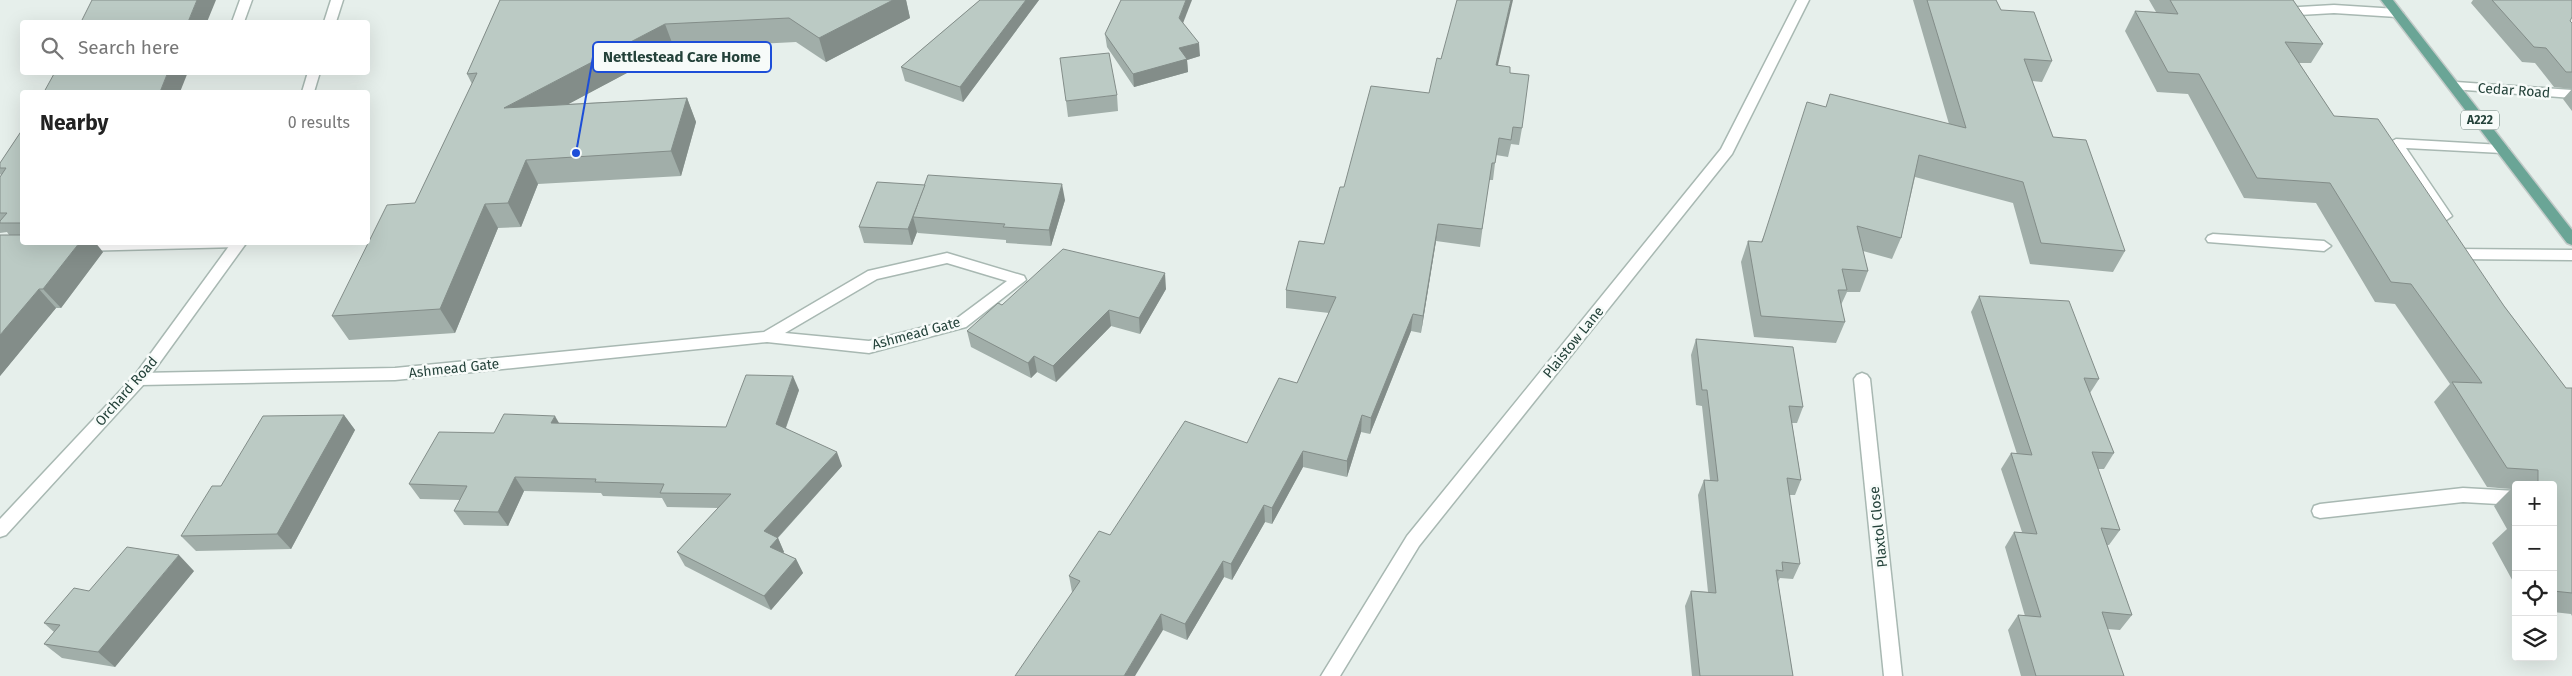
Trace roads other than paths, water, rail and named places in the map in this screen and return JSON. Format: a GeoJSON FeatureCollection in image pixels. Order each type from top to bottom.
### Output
{"type":"FeatureCollection","features":[{"type":"Feature","properties":{"kind":"main road","name":"A222"},"geometry":{"type":"LineString","coordinates":[[2387,0],[2456,86],[2572,240]]}},
{"type":"Feature","properties":{"kind":"street"},"geometry":{"type":"LineString","coordinates":[[239,20],[246,0]]}},
{"type":"Feature","properties":{"kind":"street"},"geometry":{"type":"LineString","coordinates":[[331,20],[337,0]]}},
{"type":"Feature","properties":{"kind":"street","name":"Plaistow Lane"},"geometry":{"type":"LineString","coordinates":[[1330,676],[1414,541],[1727,151],[1803,0]]}},
{"type":"Feature","properties":{"kind":"street"},"geometry":{"type":"LineString","coordinates":[[2277,12],[2334,9],[2397,13]]}},
{"type":"Feature","properties":{"kind":"street"},"geometry":{"type":"LineString","coordinates":[[309,90],[313,75]]}},
{"type":"Feature","properties":{"kind":"street","name":"Cedar Road"},"geometry":{"type":"LineString","coordinates":[[2456,86],[2572,94]]}},
{"type":"Feature","properties":{"kind":"street"},"geometry":{"type":"LineString","coordinates":[[2445,216],[2396,143],[2502,149]]}},
{"type":"Feature","properties":{"kind":"street"},"geometry":{"type":"LineString","coordinates":[[2213,239],[2324,246]]}},
{"type":"Feature","properties":{"kind":"street"},"geometry":{"type":"LineString","coordinates":[[60,247],[132,245]]}},
{"type":"Feature","properties":{"kind":"street","name":"Orchard Road"},"geometry":{"type":"LineString","coordinates":[[0,530],[140,379],[238,245]]}},
{"type":"Feature","properties":{"kind":"street"},"geometry":{"type":"LineString","coordinates":[[2453,254],[2572,256]]}},
{"type":"Feature","properties":{"kind":"street","name":"Ashmead Gate"},"geometry":{"type":"LineString","coordinates":[[140,379],[395,374],[767,337],[869,347],[961,323],[1019,280],[947,258],[873,275],[767,337]]}},
{"type":"Feature","properties":{"kind":"street","name":"Plaxtol Close"},"geometry":{"type":"LineString","coordinates":[[1862,379],[1893,676]]}},
{"type":"Feature","properties":{"kind":"street"},"geometry":{"type":"LineString","coordinates":[[2320,511],[2463,495],[2512,498]]}},
{"type":"Feature","properties":{"kind":"place","name":"Nettlestead Care Home"},"geometry":{"type":"Point","coordinates":[576,153]}}]}
